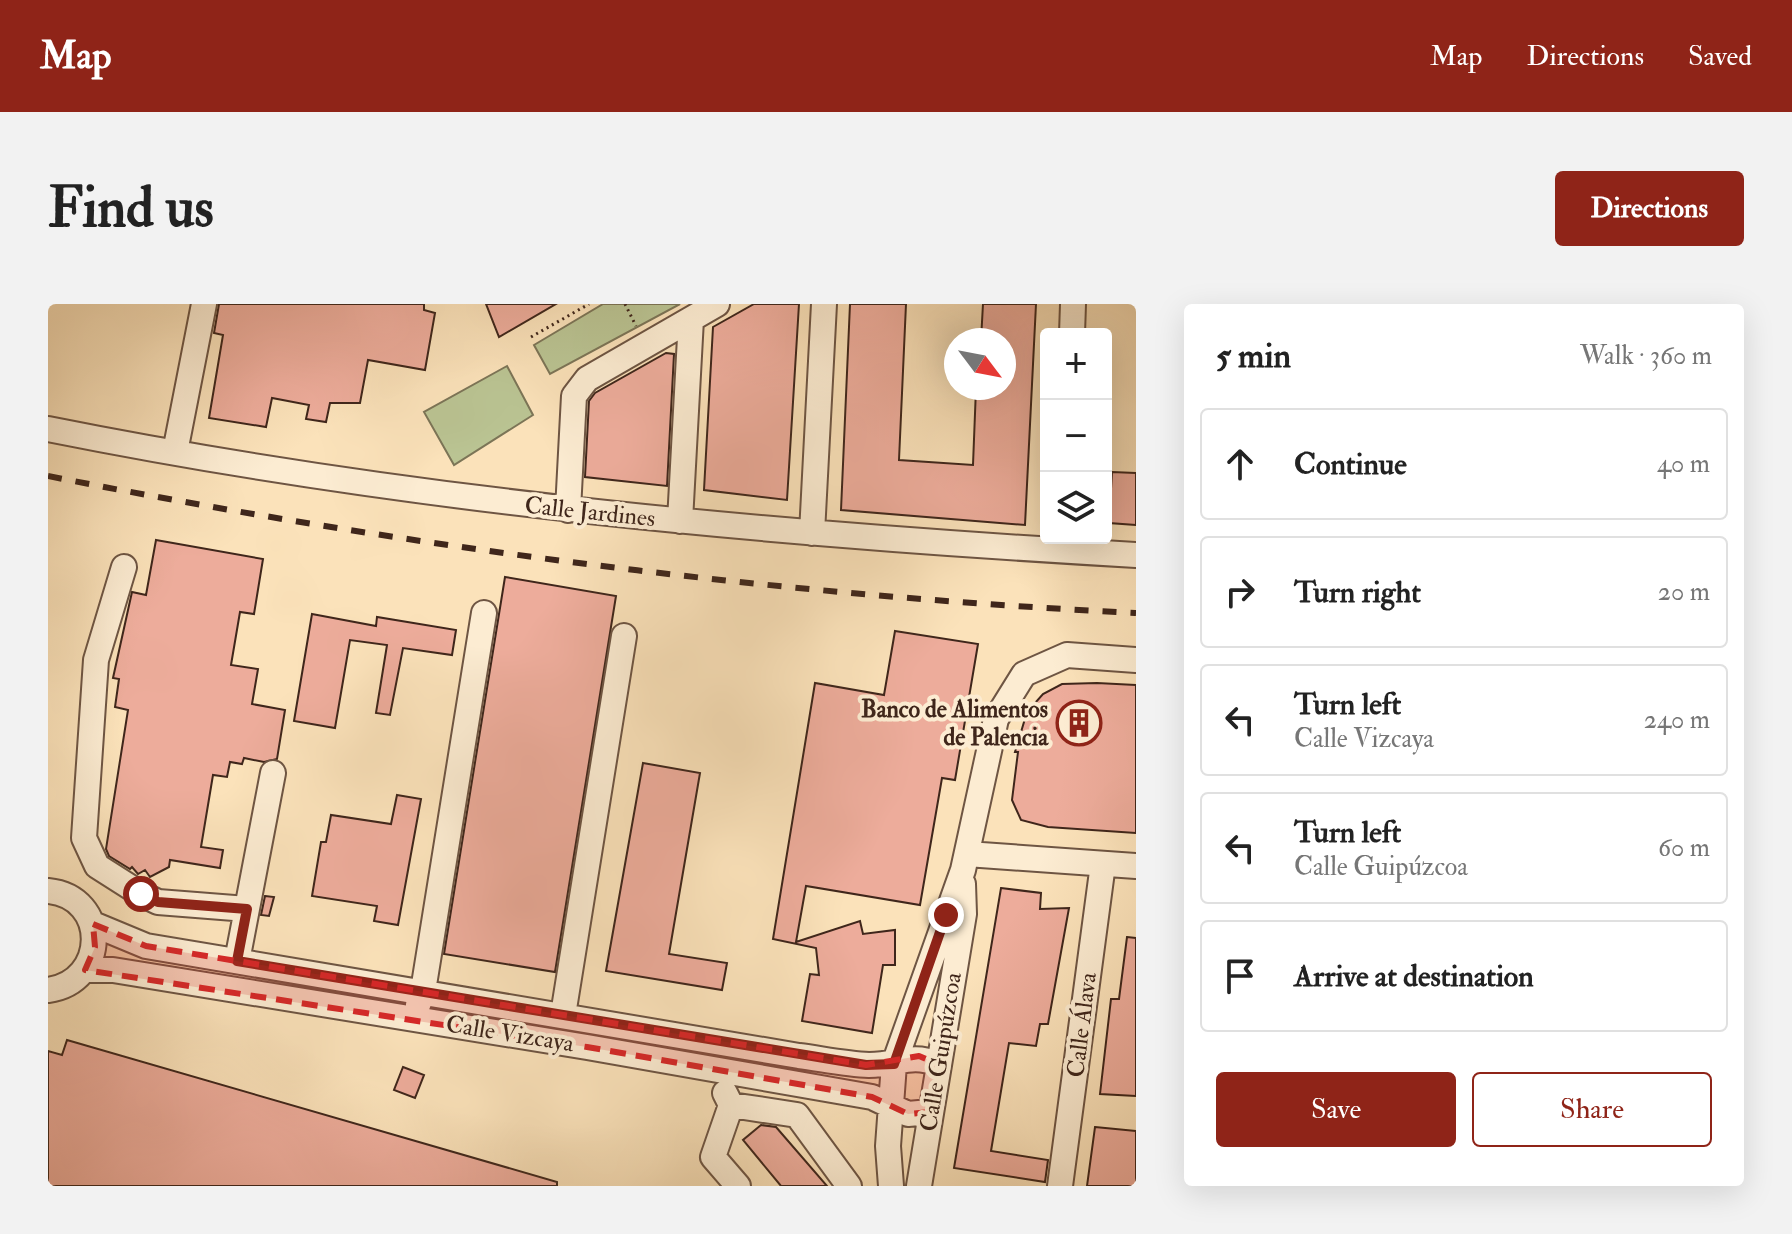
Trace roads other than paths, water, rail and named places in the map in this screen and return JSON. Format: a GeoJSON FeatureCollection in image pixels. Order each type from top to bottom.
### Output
{"type":"FeatureCollection","features":[{"type":"Feature","properties":{"kind":"street"},"geometry":{"type":"LineString","coordinates":[[175,452],[204,304]]}},
{"type":"Feature","properties":{"kind":"street"},"geometry":{"type":"LineString","coordinates":[[568,510],[574,396],[587,379],[717,304]]}},
{"type":"Feature","properties":{"kind":"street"},"geometry":{"type":"LineString","coordinates":[[812,533],[824,304]]}},
{"type":"Feature","properties":{"kind":"street"},"geometry":{"type":"LineString","coordinates":[[1072,328],[1073,304]]}},
{"type":"Feature","properties":{"kind":"street"},"geometry":{"type":"LineString","coordinates":[[680,521],[691,319]]}},
{"type":"Feature","properties":{"kind":"street","name":"Calle Jardines"},"geometry":{"type":"LineString","coordinates":[[48,429],[446,497],[812,533],[1040,543]]}},
{"type":"Feature","properties":{"kind":"street","name":"Calle Jardines"},"geometry":{"type":"LineString","coordinates":[[1062,544],[1136,555]]}},
{"type":"Feature","properties":{"kind":"street"},"geometry":{"type":"LineString","coordinates":[[124,567],[96,660],[84,838],[97,866],[158,902],[247,909]]}},
{"type":"Feature","properties":{"kind":"street"},"geometry":{"type":"LineString","coordinates":[[412,1018],[423,991],[484,613]]}},
{"type":"Feature","properties":{"kind":"street"},"geometry":{"type":"LineString","coordinates":[[563,1015],[624,636]]}},
{"type":"Feature","properties":{"kind":"street","name":"Calle Guipúzcoa"},"geometry":{"type":"LineString","coordinates":[[891,1186],[889,1104],[894,1064],[965,862],[996,719],[1024,674],[1067,655],[1136,660]]}},
{"type":"Feature","properties":{"kind":"street"},"geometry":{"type":"LineString","coordinates":[[237,961],[273,773]]}},
{"type":"Feature","properties":{"kind":"street"},"geometry":{"type":"LineString","coordinates":[[965,862],[1136,866]]}},
{"type":"Feature","properties":{"kind":"street","name":"Calle Guipúzcoa"},"geometry":{"type":"LineString","coordinates":[[919,1186],[964,914],[965,862]]}},
{"type":"Feature","properties":{"kind":"street","name":"Calle Álava"},"geometry":{"type":"LineString","coordinates":[[1060,1186],[1103,864]]}},
{"type":"Feature","properties":{"kind":"street"},"geometry":{"type":"LineString","coordinates":[[48,891],[79,903],[93,924],[95,950],[85,970],[61,988],[48,990]]}},
{"type":"Feature","properties":{"kind":"street","name":"Calle Vizcaya"},"geometry":{"type":"LineString","coordinates":[[93,924],[146,946],[799,1056],[866,1065],[894,1064],[919,1056],[938,1064]]}},
{"type":"Feature","properties":{"kind":"street","name":"Calle Vizcaya"},"geometry":{"type":"LineString","coordinates":[[85,970],[113,970],[412,1018],[872,1097],[908,1114],[930,1112]]}},
{"type":"Feature","properties":{"kind":"street"},"geometry":{"type":"LineString","coordinates":[[714,1069],[731,1105],[713,1157],[738,1186]]}},
{"type":"Feature","properties":{"kind":"street"},"geometry":{"type":"LineString","coordinates":[[731,1105],[797,1115],[849,1186]]}},
{"type":"Feature","properties":{"kind":"railway"},"geometry":{"type":"LineString","coordinates":[[48,476],[318,525],[589,564],[862,594],[1136,613]]}},
{"type":"Feature","properties":{"kind":"place","name":"Banco de Alimentos de Palencia"},"geometry":{"type":"Point","coordinates":[1079,723]}}]}
